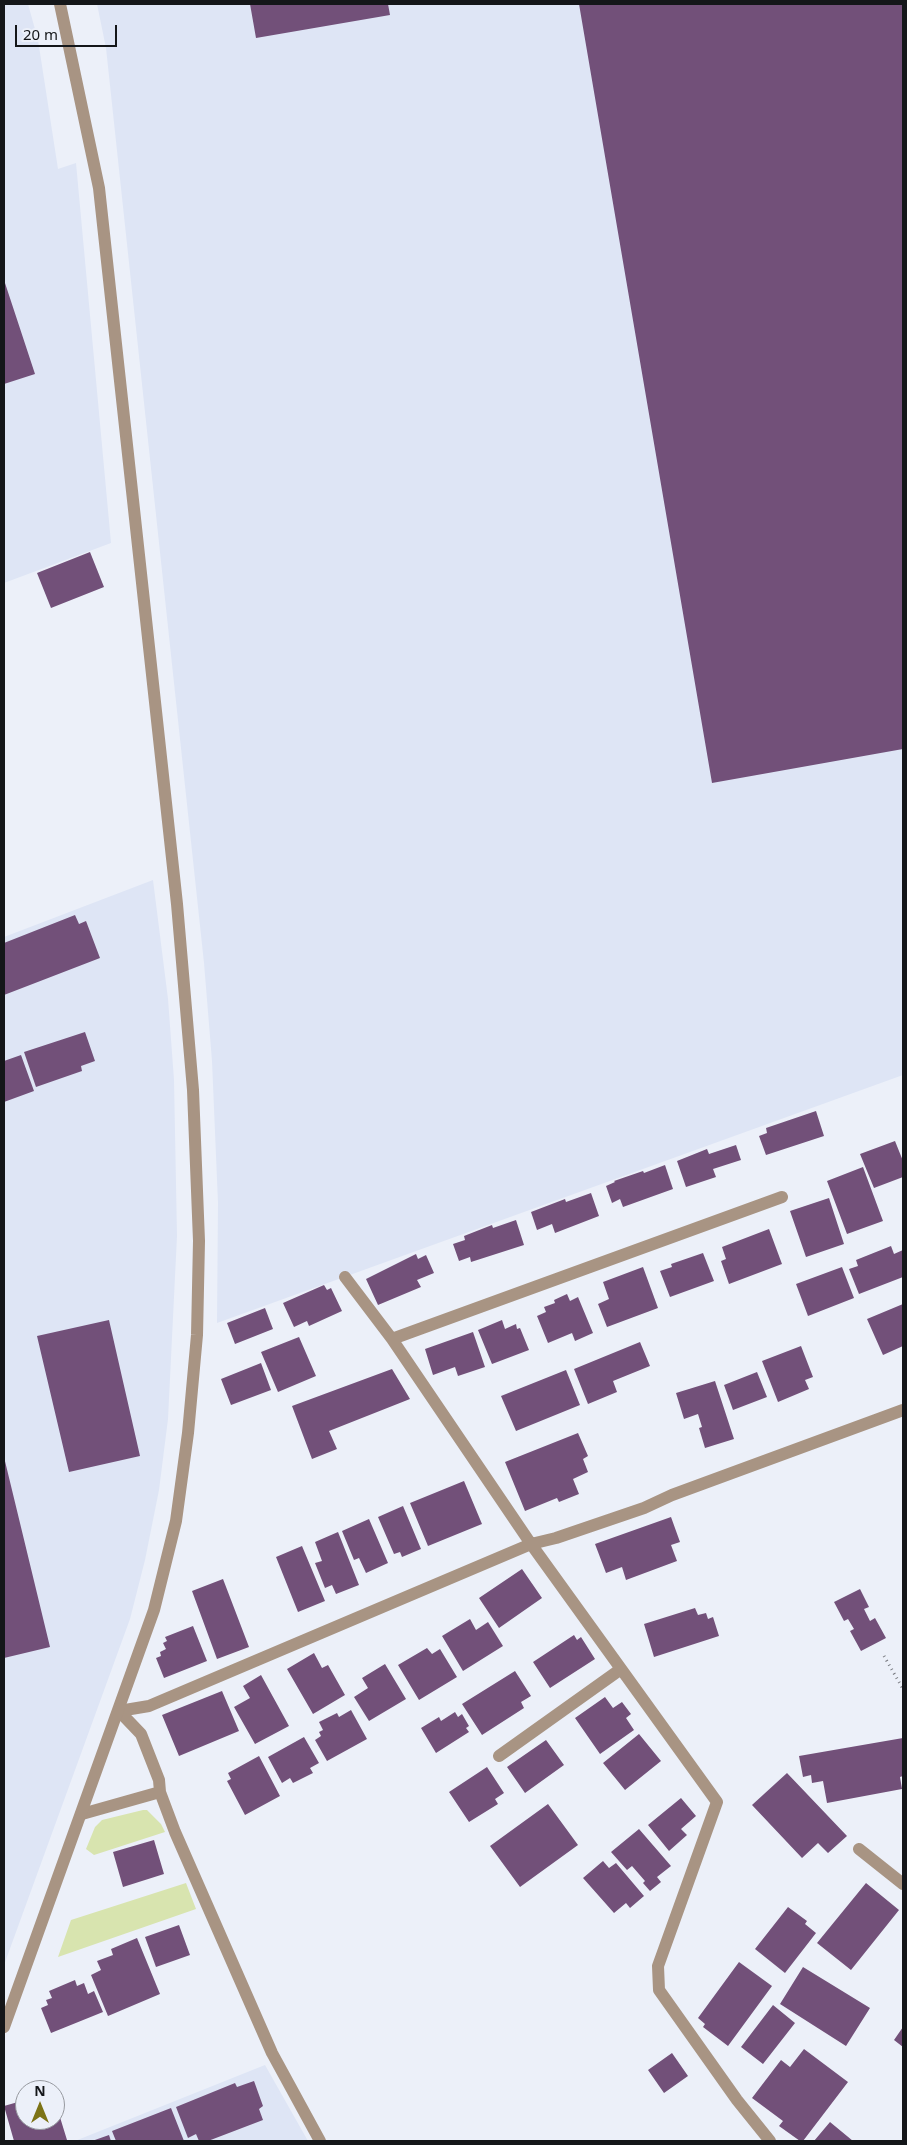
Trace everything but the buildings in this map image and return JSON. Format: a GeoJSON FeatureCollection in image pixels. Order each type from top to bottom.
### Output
{"type":"FeatureCollection","features":[{"type":"Feature","properties":{"kind":"street"},"geometry":{"type":"LineString","coordinates":[[4,2026],[154,1610],[176,1521],[188,1433],[197,1334],[199,1241],[193,1090],[177,904],[100,198],[60,4]]}},
{"type":"Feature","properties":{"kind":"street"},"geometry":{"type":"LineString","coordinates":[[392,1339],[782,1197]]}},
{"type":"Feature","properties":{"kind":"street"},"geometry":{"type":"LineString","coordinates":[[345,1277],[392,1339],[531,1544],[717,1802],[658,1966],[659,1990],[737,2100],[770,2141]]}},
{"type":"Feature","properties":{"kind":"street"},"geometry":{"type":"LineString","coordinates":[[119,1711],[149,1706],[531,1544],[556,1538],[644,1508],[672,1495],[903,1410]]}},
{"type":"Feature","properties":{"kind":"street"},"geometry":{"type":"LineString","coordinates":[[498,1756],[621,1669]]}},
{"type":"Feature","properties":{"kind":"street"},"geometry":{"type":"LineString","coordinates":[[119,1711],[141,1734],[159,1780],[160,1792],[175,1832],[272,2054],[320,2141]]}},
{"type":"Feature","properties":{"kind":"street"},"geometry":{"type":"LineString","coordinates":[[82,1814],[160,1792]]}},
{"type":"Feature","properties":{"kind":"street"},"geometry":{"type":"LineString","coordinates":[[859,1849],[903,1884]]}},
{"type":"Feature","properties":{"kind":"path"},"geometry":{"type":"LineString","coordinates":[[884,1656],[903,1689]]}},
{"type":"Feature","properties":{"kind":"shaded area"},"geometry":{"type":"Polygon","coordinates":[[[4,4],[28,4],[38,40],[58,169],[76,163],[111,543],[4,583],[4,4]]]}},
{"type":"Feature","properties":{"kind":"shaded area"},"geometry":{"type":"Polygon","coordinates":[[[97,4],[903,4],[903,1075],[217,1323],[218,1203],[212,1061],[204,963],[106,48],[97,4]]]}},
{"type":"Feature","properties":{"kind":"shaded area"},"geometry":{"type":"Polygon","coordinates":[[[153,880],[168,999],[174,1080],[177,1236],[168,1419],[159,1490],[145,1560],[130,1619],[4,1965],[4,937],[153,880]]]}},
{"type":"Feature","properties":{"kind":"shaded area"},"geometry":{"type":"Polygon","coordinates":[[[265,2065],[308,2141],[75,2141],[265,2065]]]}},
{"type":"Feature","properties":{"kind":"green space"},"geometry":{"type":"Polygon","coordinates":[[[147,1810],[161,1824],[165,1832],[94,1855],[86,1849],[95,1827],[102,1820],[147,1810]]]}},
{"type":"Feature","properties":{"kind":"green space"},"geometry":{"type":"Polygon","coordinates":[[[186,1883],[196,1909],[58,1957],[71,1920],[186,1883]]]}}]}
